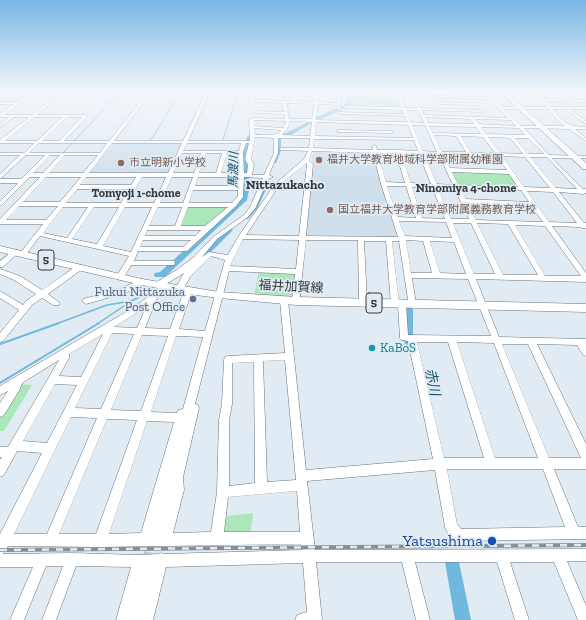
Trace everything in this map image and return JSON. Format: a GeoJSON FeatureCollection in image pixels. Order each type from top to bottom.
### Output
{"type":"FeatureCollection","features":[{"type":"Feature","properties":{"kind":"highway"},"geometry":{"type":"LineString","coordinates":[[536,121],[586,167]]}},
{"type":"Feature","properties":{"kind":"main road","name":"福井加賀線"},"geometry":{"type":"LineString","coordinates":[[0,249],[142,282],[219,295],[284,301],[586,308]]}},
{"type":"Feature","properties":{"kind":"street"},"geometry":{"type":"LineString","coordinates":[[0,142],[26,121]]}},
{"type":"Feature","properties":{"kind":"street"},"geometry":{"type":"LineString","coordinates":[[0,177],[61,121]]}},
{"type":"Feature","properties":{"kind":"street"},"geometry":{"type":"LineString","coordinates":[[60,142],[81,121]]}},
{"type":"Feature","properties":{"kind":"street"},"geometry":{"type":"LineString","coordinates":[[0,265],[20,253],[38,234],[127,121]]}},
{"type":"Feature","properties":{"kind":"street"},"geometry":{"type":"LineString","coordinates":[[119,276],[129,263],[195,121]]}},
{"type":"Feature","properties":{"kind":"street"},"geometry":{"type":"LineString","coordinates":[[249,175],[251,165],[248,159],[252,127],[251,121]]}},
{"type":"Feature","properties":{"kind":"street"},"geometry":{"type":"LineString","coordinates":[[38,234],[99,247],[133,252],[185,249],[234,205],[241,196],[241,152],[250,140],[281,134],[289,121]]}},
{"type":"Feature","properties":{"kind":"street"},"geometry":{"type":"LineString","coordinates":[[146,539],[190,384],[197,376],[229,259],[241,237],[277,185],[306,160],[311,149],[315,121],[520,128],[586,128]]}},
{"type":"Feature","properties":{"kind":"street"},"geometry":{"type":"LineString","coordinates":[[409,121],[574,533]]}},
{"type":"Feature","properties":{"kind":"street"},"geometry":{"type":"LineString","coordinates":[[425,121],[500,277]]}},
{"type":"Feature","properties":{"kind":"street"},"geometry":{"type":"LineString","coordinates":[[474,121],[586,279]]}},
{"type":"Feature","properties":{"kind":"street"},"geometry":{"type":"LineString","coordinates":[[514,121],[584,191],[586,195]]}},
{"type":"Feature","properties":{"kind":"street"},"geometry":{"type":"LineString","coordinates":[[562,121],[586,140]]}},
{"type":"Feature","properties":{"kind":"street"},"geometry":{"type":"LineString","coordinates":[[339,122],[339,138]]}},
{"type":"Feature","properties":{"kind":"street"},"geometry":{"type":"LineString","coordinates":[[390,123],[394,139]]}},
{"type":"Feature","properties":{"kind":"street"},"geometry":{"type":"LineString","coordinates":[[252,127],[285,129]]}},
{"type":"Feature","properties":{"kind":"street"},"geometry":{"type":"LineString","coordinates":[[339,131],[392,132]]}},
{"type":"Feature","properties":{"kind":"street"},"geometry":{"type":"LineString","coordinates":[[431,134],[530,136]]}},
{"type":"Feature","properties":{"kind":"street"},"geometry":{"type":"LineString","coordinates":[[458,135],[469,153]]}},
{"type":"Feature","properties":{"kind":"street"},"geometry":{"type":"LineString","coordinates":[[510,136],[585,227]]}},
{"type":"Feature","properties":{"kind":"street"},"geometry":{"type":"LineString","coordinates":[[0,142],[185,142],[250,140],[279,137],[416,139]]}},
{"type":"Feature","properties":{"kind":"street"},"geometry":{"type":"LineString","coordinates":[[50,541],[154,297],[162,286],[196,259],[216,238],[246,216],[253,207],[281,149],[279,137]]}},
{"type":"Feature","properties":{"kind":"street"},"geometry":{"type":"LineString","coordinates":[[266,201],[265,192],[268,177],[276,153],[279,137]]}},
{"type":"Feature","properties":{"kind":"street"},"geometry":{"type":"LineString","coordinates":[[372,138],[384,184],[402,239],[408,275],[403,304]]}},
{"type":"Feature","properties":{"kind":"street"},"geometry":{"type":"LineString","coordinates":[[281,149],[420,151],[586,157]]}},
{"type":"Feature","properties":{"kind":"street"},"geometry":{"type":"LineString","coordinates":[[398,151],[420,219]]}},
{"type":"Feature","properties":{"kind":"street"},"geometry":{"type":"LineString","coordinates":[[181,152],[241,152]]}},
{"type":"Feature","properties":{"kind":"street"},"geometry":{"type":"LineString","coordinates":[[176,228],[204,152]]}},
{"type":"Feature","properties":{"kind":"street"},"geometry":{"type":"LineString","coordinates":[[218,175],[225,152]]}},
{"type":"Feature","properties":{"kind":"street"},"geometry":{"type":"LineString","coordinates":[[0,154],[101,154]]}},
{"type":"Feature","properties":{"kind":"street"},"geometry":{"type":"LineString","coordinates":[[0,204],[49,154]]}},
{"type":"Feature","properties":{"kind":"street"},"geometry":{"type":"LineString","coordinates":[[0,222],[64,154]]}},
{"type":"Feature","properties":{"kind":"street"},"geometry":{"type":"LineString","coordinates":[[296,301],[301,238],[310,164],[306,160]]}},
{"type":"Feature","properties":{"kind":"street"},"geometry":{"type":"LineString","coordinates":[[449,170],[510,172]]}},
{"type":"Feature","properties":{"kind":"street"},"geometry":{"type":"LineString","coordinates":[[29,175],[249,175],[268,177]]}},
{"type":"Feature","properties":{"kind":"street"},"geometry":{"type":"LineString","coordinates":[[99,247],[140,175]]}},
{"type":"Feature","properties":{"kind":"street"},"geometry":{"type":"LineString","coordinates":[[0,181],[22,181]]}},
{"type":"Feature","properties":{"kind":"street"},"geometry":{"type":"LineString","coordinates":[[384,184],[584,191]]}},
{"type":"Feature","properties":{"kind":"street"},"geometry":{"type":"LineString","coordinates":[[75,188],[133,187]]}},
{"type":"Feature","properties":{"kind":"street"},"geometry":{"type":"LineString","coordinates":[[192,188],[241,188]]}},
{"type":"Feature","properties":{"kind":"street"},"geometry":{"type":"LineString","coordinates":[[464,201],[534,204]]}},
{"type":"Feature","properties":{"kind":"street"},"geometry":{"type":"LineString","coordinates":[[17,204],[234,205]]}},
{"type":"Feature","properties":{"kind":"street"},"geometry":{"type":"LineString","coordinates":[[68,241],[92,205]]}},
{"type":"Feature","properties":{"kind":"street"},"geometry":{"type":"LineString","coordinates":[[396,218],[547,223],[585,227]]}},
{"type":"Feature","properties":{"kind":"street"},"geometry":{"type":"LineString","coordinates":[[0,222],[48,222]]}},
{"type":"Feature","properties":{"kind":"street"},"geometry":{"type":"LineString","coordinates":[[510,222],[543,278]]}},
{"type":"Feature","properties":{"kind":"street"},"geometry":{"type":"LineString","coordinates":[[144,228],[207,228]]}},
{"type":"Feature","properties":{"kind":"street"},"geometry":{"type":"LineString","coordinates":[[241,237],[456,240]]}},
{"type":"Feature","properties":{"kind":"street"},"geometry":{"type":"LineString","coordinates":[[140,238],[196,238]]}},
{"type":"Feature","properties":{"kind":"street"},"geometry":{"type":"LineString","coordinates":[[361,238],[363,303]]}},
{"type":"Feature","properties":{"kind":"street"},"geometry":{"type":"LineString","coordinates":[[389,239],[403,304],[404,338],[583,342],[586,352]]}},
{"type":"Feature","properties":{"kind":"street"},"geometry":{"type":"LineString","coordinates":[[426,239],[437,276]]}},
{"type":"Feature","properties":{"kind":"street"},"geometry":{"type":"LineString","coordinates":[[100,541],[174,332],[187,275],[209,254],[223,256],[229,259]]}},
{"type":"Feature","properties":{"kind":"street"},"geometry":{"type":"LineString","coordinates":[[129,263],[171,263]]}},
{"type":"Feature","properties":{"kind":"street"},"geometry":{"type":"LineString","coordinates":[[0,339],[4,327],[24,308],[81,267]]}},
{"type":"Feature","properties":{"kind":"street"},"geometry":{"type":"LineString","coordinates":[[226,268],[298,272]]}},
{"type":"Feature","properties":{"kind":"street"},"geometry":{"type":"LineString","coordinates":[[0,271],[17,278],[56,303]]}},
{"type":"Feature","properties":{"kind":"street"},"geometry":{"type":"LineString","coordinates":[[408,275],[586,279]]}},
{"type":"Feature","properties":{"kind":"street"},"geometry":{"type":"LineString","coordinates":[[86,301],[130,289],[142,282]]}},
{"type":"Feature","properties":{"kind":"street"},"geometry":{"type":"LineString","coordinates":[[0,294],[24,308]]}},
{"type":"Feature","properties":{"kind":"street"},"geometry":{"type":"LineString","coordinates":[[0,391],[109,328],[154,297]]}},
{"type":"Feature","properties":{"kind":"street"},"geometry":{"type":"LineString","coordinates":[[284,301],[307,538],[311,619]]}},
{"type":"Feature","properties":{"kind":"street"},"geometry":{"type":"LineString","coordinates":[[109,328],[209,334]]}},
{"type":"Feature","properties":{"kind":"street"},"geometry":{"type":"LineString","coordinates":[[109,328],[69,412],[1,543],[146,539],[161,534],[217,537],[307,538]]}},
{"type":"Feature","properties":{"kind":"street"},"geometry":{"type":"LineString","coordinates":[[412,338],[440,464],[451,527],[458,534],[586,533]]}},
{"type":"Feature","properties":{"kind":"street"},"geometry":{"type":"LineString","coordinates":[[451,338],[491,464]]}},
{"type":"Feature","properties":{"kind":"street"},"geometry":{"type":"LineString","coordinates":[[531,340],[586,456]]}},
{"type":"Feature","properties":{"kind":"street"},"geometry":{"type":"LineString","coordinates":[[0,471],[8,450],[65,358],[64,353]]}},
{"type":"Feature","properties":{"kind":"street"},"geometry":{"type":"LineString","coordinates":[[217,537],[223,492],[224,420],[227,404],[228,360],[289,356]]}},
{"type":"Feature","properties":{"kind":"street"},"geometry":{"type":"LineString","coordinates":[[258,358],[261,489]]}},
{"type":"Feature","properties":{"kind":"street"},"geometry":{"type":"LineString","coordinates":[[161,534],[178,490],[177,477],[200,384],[197,376]]}},
{"type":"Feature","properties":{"kind":"street"},"geometry":{"type":"LineString","coordinates":[[52,380],[84,381]]}},
{"type":"Feature","properties":{"kind":"street"},"geometry":{"type":"LineString","coordinates":[[1,408],[17,386],[17,381]]}},
{"type":"Feature","properties":{"kind":"street"},"geometry":{"type":"LineString","coordinates":[[69,412],[180,418]]}},
{"type":"Feature","properties":{"kind":"street"},"geometry":{"type":"LineString","coordinates":[[8,450],[50,448]]}},
{"type":"Feature","properties":{"kind":"street"},"geometry":{"type":"LineString","coordinates":[[223,492],[261,489],[301,480],[440,464],[586,463]]}},
{"type":"Feature","properties":{"kind":"street"},"geometry":{"type":"LineString","coordinates":[[0,561],[72,559],[143,566],[162,559],[308,556],[586,555]]}},
{"type":"Feature","properties":{"kind":"street"},"geometry":{"type":"LineString","coordinates":[[408,556],[423,620]]}},
{"type":"Feature","properties":{"kind":"street"},"geometry":{"type":"LineString","coordinates":[[502,556],[522,620]]}},
{"type":"Feature","properties":{"kind":"street"},"geometry":{"type":"LineString","coordinates":[[558,556],[585,620]]}},
{"type":"Feature","properties":{"kind":"street"},"geometry":{"type":"LineString","coordinates":[[49,620],[72,559]]}},
{"type":"Feature","properties":{"kind":"street"},"geometry":{"type":"LineString","coordinates":[[146,620],[162,559]]}},
{"type":"Feature","properties":{"kind":"street"},"geometry":{"type":"LineString","coordinates":[[16,620],[42,560]]}},
{"type":"Feature","properties":{"kind":"street"},"geometry":{"type":"LineString","coordinates":[[123,620],[143,566]]}},
{"type":"Feature","properties":{"kind":"street"},"geometry":{"type":"LineString","coordinates":[[132,620],[143,566]]}},
{"type":"Feature","properties":{"kind":"shaded area"},"geometry":{"type":"Polygon","coordinates":[[[112,143],[183,143],[168,175],[88,175],[112,143]]]}},
{"type":"Feature","properties":{"kind":"shaded area"},"geometry":{"type":"Polygon","coordinates":[[[313,152],[373,153],[397,237],[305,235],[313,152]]]}},
{"type":"Feature","properties":{"kind":"green space"},"geometry":{"type":"Polygon","coordinates":[[[449,170],[509,172],[521,189],[457,187],[449,170]]]}},
{"type":"Feature","properties":{"kind":"green space"},"geometry":{"type":"Polygon","coordinates":[[[185,205],[234,205],[207,228],[177,228],[185,205]]]}},
{"type":"Feature","properties":{"kind":"green space"},"geometry":{"type":"Polygon","coordinates":[[[259,271],[297,273],[293,297],[254,295],[259,271]]]}},
{"type":"Feature","properties":{"kind":"green space"},"geometry":{"type":"Polygon","coordinates":[[[20,384],[32,385],[4,431],[0,431],[0,416],[20,384]]]}},
{"type":"Feature","properties":{"kind":"green space"},"geometry":{"type":"Polygon","coordinates":[[[253,513],[250,537],[217,537],[220,517],[253,513]]]}},
{"type":"Feature","properties":{"kind":"waterway"},"geometry":{"type":"LineString","coordinates":[[63,153],[93,121]]}},
{"type":"Feature","properties":{"kind":"waterway"},"geometry":{"type":"LineString","coordinates":[[150,141],[163,121]]}},
{"type":"Feature","properties":{"kind":"waterway"},"geometry":{"type":"LineString","coordinates":[[223,140],[229,121]]}},
{"type":"Feature","properties":{"kind":"waterway"},"geometry":{"type":"LineString","coordinates":[[282,134],[286,129],[289,121]]}},
{"type":"Feature","properties":{"kind":"waterway","name":"馬渡川"},"geometry":{"type":"LineString","coordinates":[[278,136],[285,136],[310,123]]}},
{"type":"Feature","properties":{"kind":"waterway","name":"馬渡川"},"geometry":{"type":"LineString","coordinates":[[158,275],[162,275],[244,200],[246,190],[245,150],[250,137],[260,136]]}},
{"type":"Feature","properties":{"kind":"waterway"},"geometry":{"type":"LineString","coordinates":[[274,162],[278,151],[278,136]]}},
{"type":"Feature","properties":{"kind":"waterway"},"geometry":{"type":"LineString","coordinates":[[246,218],[254,209],[266,183]]}},
{"type":"Feature","properties":{"kind":"waterway"},"geometry":{"type":"LineString","coordinates":[[195,263],[229,230]]}},
{"type":"Feature","properties":{"kind":"waterway"},"geometry":{"type":"LineString","coordinates":[[56,324],[107,305],[131,301],[155,290]]}},
{"type":"Feature","properties":{"kind":"waterway"},"geometry":{"type":"LineString","coordinates":[[97,324],[130,302]]}},
{"type":"Feature","properties":{"kind":"waterway","name":"赤川"},"geometry":{"type":"LineString","coordinates":[[409,309],[408,337],[410,347]]}},
{"type":"Feature","properties":{"kind":"waterway"},"geometry":{"type":"LineString","coordinates":[[0,344],[59,323]]}},
{"type":"Feature","properties":{"kind":"waterway"},"geometry":{"type":"LineString","coordinates":[[0,383],[99,323]]}},
{"type":"Feature","properties":{"kind":"waterway","name":"赤川"},"geometry":{"type":"LineString","coordinates":[[452,562],[463,620]]}},
{"type":"Feature","properties":{"kind":"tunnel"},"geometry":{"type":"LineString","coordinates":[[147,564],[154,537]]}},
{"type":"Feature","properties":{"kind":"railway"},"geometry":{"type":"LineString","coordinates":[[0,550],[586,545]]}},
{"type":"Feature","properties":{"kind":"place","name":"福井大学教育地域科学部附属幼稚園"},"geometry":{"type":"Point","coordinates":[319,160]}},
{"type":"Feature","properties":{"kind":"place","name":"市立明新小学校"},"geometry":{"type":"Point","coordinates":[121,163]}},
{"type":"Feature","properties":{"kind":"place","name":"国立福井大学教育学部附属義務教育学校"},"geometry":{"type":"Point","coordinates":[330,210]}},
{"type":"Feature","properties":{"kind":"place","name":"Fukui Nittazuka Post Office"},"geometry":{"type":"Point","coordinates":[193,299]}},
{"type":"Feature","properties":{"kind":"place","name":"KaBoS"},"geometry":{"type":"Point","coordinates":[372,348]}},
{"type":"Feature","properties":{"kind":"place","name":"Yatsushima"},"geometry":{"type":"Point","coordinates":[492,541]}},
{"type":"Feature","properties":{"kind":"district","name":"Nittazukacho"},"geometry":{"type":"Point","coordinates":[285,185]}},
{"type":"Feature","properties":{"kind":"district","name":"Ninomiya 4-chome"},"geometry":{"type":"Point","coordinates":[466,189]}},
{"type":"Feature","properties":{"kind":"district","name":"Tomyoji 1-chome"},"geometry":{"type":"Point","coordinates":[136,194]}}]}
